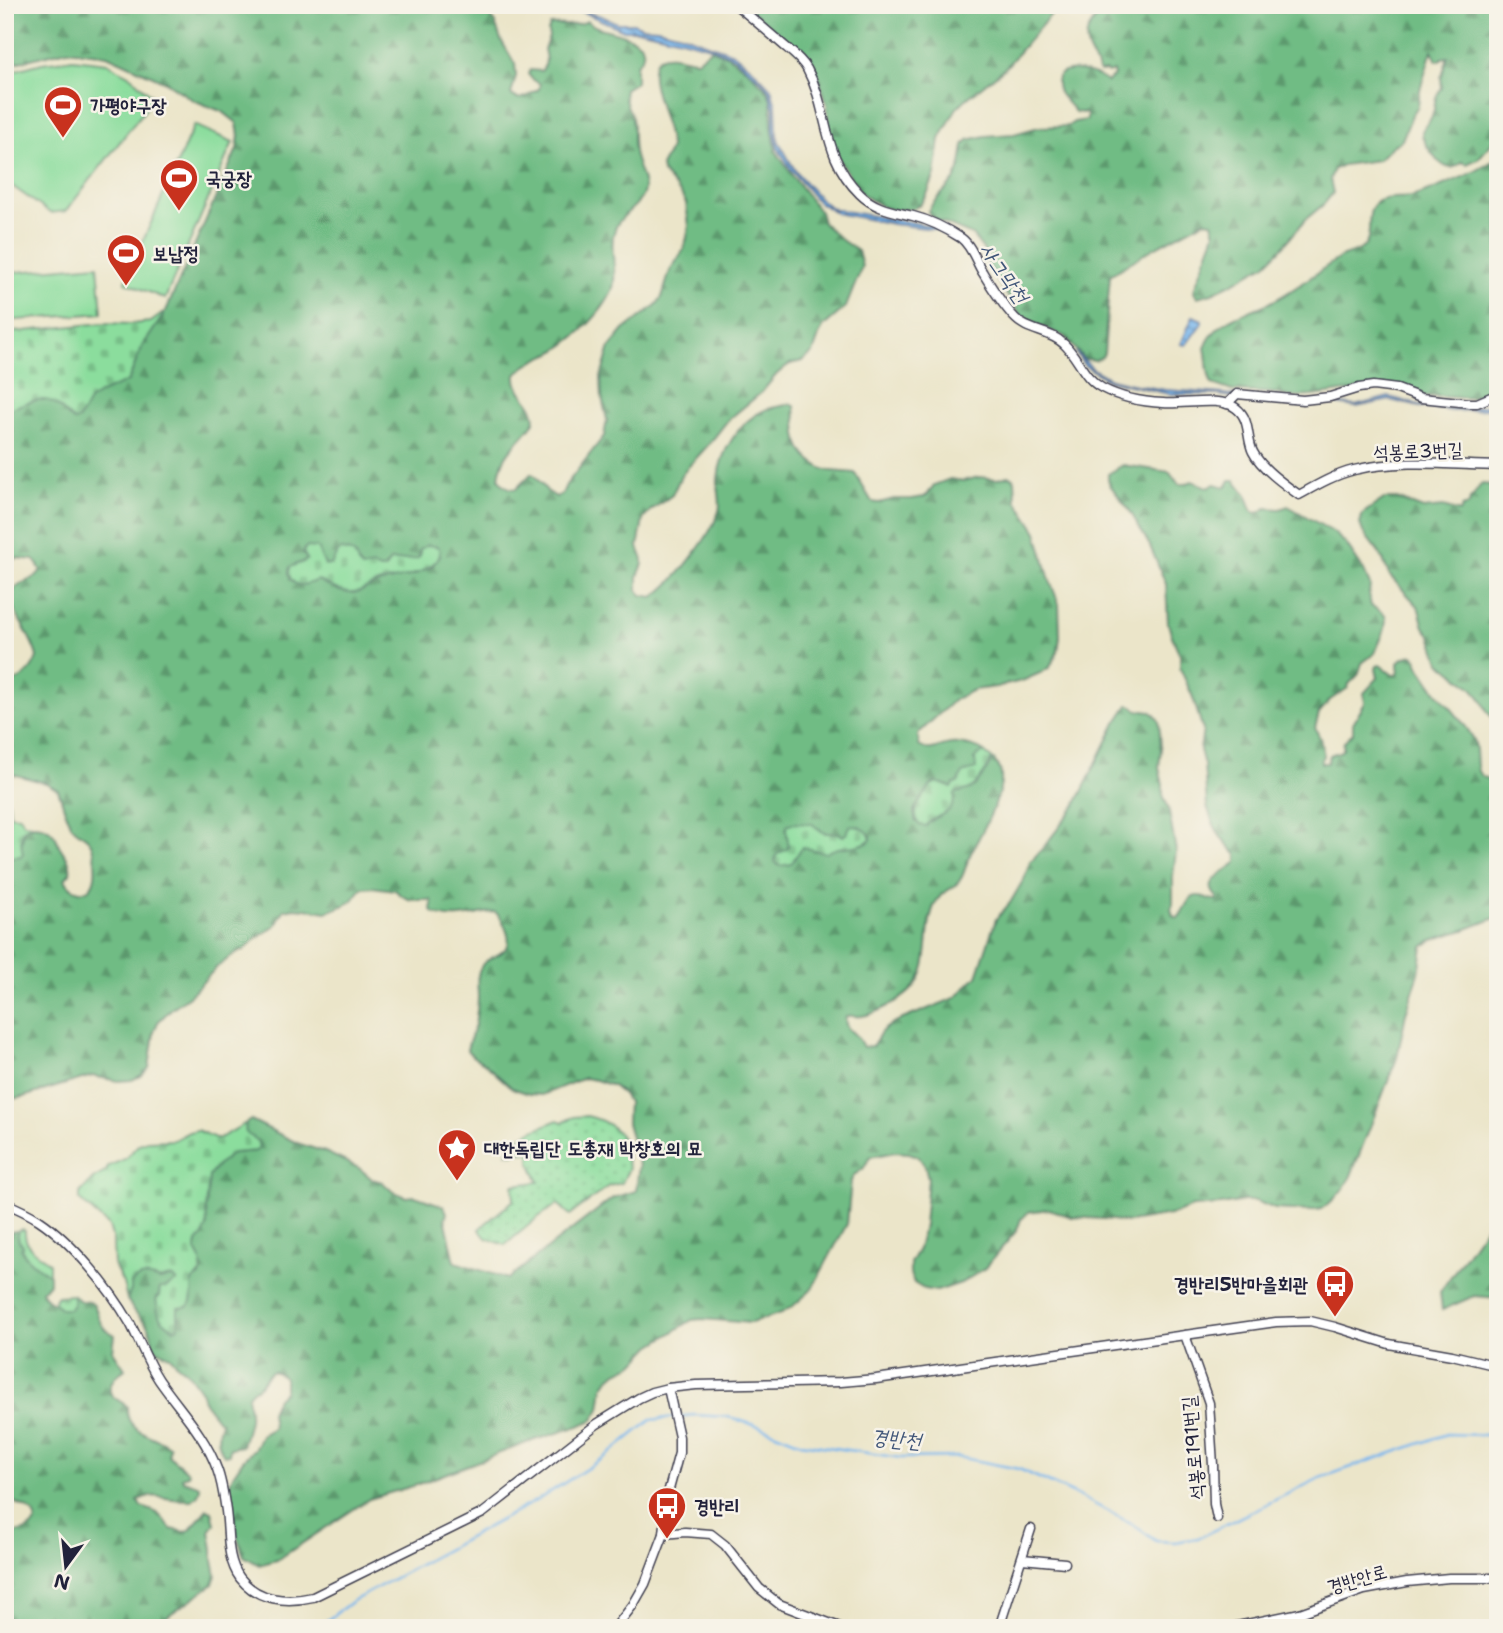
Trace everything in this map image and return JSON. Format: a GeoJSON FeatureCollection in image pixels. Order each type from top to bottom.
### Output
{"type":"FeatureCollection","features":[{"type":"Feature","properties":{"kind":"street"},"geometry":{"type":"LineString","coordinates":[[736,5],[802,62],[816,89],[834,157],[842,174],[861,196],[883,209],[922,219],[962,239],[1013,316],[1027,327],[1052,336],[1064,344],[1088,377],[1103,389],[1127,398],[1163,403],[1228,403],[1237,394],[1303,400],[1330,397],[1373,386],[1397,389],[1421,398],[1470,403],[1477,403],[1498,394]]}},
{"type":"Feature","properties":{"kind":"street","name":"석봉로3번길"},"geometry":{"type":"LineString","coordinates":[[1228,403],[1242,413],[1254,454],[1279,480],[1299,495],[1339,475],[1379,466],[1409,463],[1498,466]]}},
{"type":"Feature","properties":{"kind":"street"},"geometry":{"type":"LineString","coordinates":[[5,1203],[39,1220],[57,1235],[80,1257],[119,1304],[149,1364],[196,1430],[217,1469],[226,1511],[229,1549],[240,1577],[254,1591],[283,1601],[299,1601],[313,1597],[483,1513],[597,1424],[639,1398],[668,1388],[876,1379],[1276,1322],[1310,1321],[1389,1344],[1452,1355],[1498,1367]]}},
{"type":"Feature","properties":{"kind":"street","name":"석봉로191번길"},"geometry":{"type":"LineString","coordinates":[[1185,1335],[1209,1403],[1214,1507],[1217,1518]]}},
{"type":"Feature","properties":{"kind":"street"},"geometry":{"type":"LineString","coordinates":[[615,1628],[645,1584],[664,1534],[668,1493],[679,1453],[679,1437],[668,1388]]}},
{"type":"Feature","properties":{"kind":"street"},"geometry":{"type":"LineString","coordinates":[[999,1628],[1031,1529]]}},
{"type":"Feature","properties":{"kind":"street"},"geometry":{"type":"LineString","coordinates":[[664,1534],[710,1534],[725,1545],[759,1588],[779,1604],[842,1628]]}},
{"type":"Feature","properties":{"kind":"street"},"geometry":{"type":"LineString","coordinates":[[1021,1559],[1065,1563]]}},
{"type":"Feature","properties":{"kind":"street","name":"경반안로"},"geometry":{"type":"LineString","coordinates":[[1228,1628],[1300,1613],[1364,1590],[1406,1582],[1449,1578],[1498,1578]]}},
{"type":"Feature","properties":{"kind":"street"},"geometry":{"type":"LineString","coordinates":[[1300,1613],[1303,1628]]}},
{"type":"Feature","properties":{"kind":"green space"},"geometry":{"type":"Polygon","coordinates":[[[5,5],[461,5],[489,15],[495,23],[515,64],[516,76],[511,94],[518,98],[539,89],[540,84],[528,74],[530,70],[541,71],[545,66],[544,49],[550,25],[574,25],[587,21],[639,43],[643,49],[636,65],[636,82],[625,89],[624,93],[632,119],[635,156],[644,187],[641,199],[615,229],[612,243],[613,288],[604,305],[581,331],[557,350],[530,364],[516,375],[518,387],[532,407],[535,421],[508,454],[499,479],[506,486],[516,489],[531,474],[556,497],[562,494],[604,436],[607,420],[601,377],[610,347],[624,330],[656,305],[662,297],[670,271],[684,249],[687,237],[689,226],[686,203],[662,172],[661,166],[670,147],[654,86],[654,64],[663,56],[697,60],[711,49],[728,56],[749,71],[767,90],[771,100],[776,151],[820,212],[823,223],[858,251],[862,267],[846,307],[824,326],[813,353],[784,368],[762,392],[728,420],[681,476],[672,495],[650,511],[643,520],[638,547],[643,564],[638,576],[638,590],[642,595],[653,597],[681,570],[700,546],[720,507],[720,469],[727,448],[739,430],[765,410],[791,404],[795,406],[798,439],[804,453],[824,469],[855,473],[872,502],[924,497],[934,485],[950,479],[963,481],[979,477],[1012,477],[1015,480],[1016,500],[1037,532],[1059,604],[1058,651],[1050,667],[1022,681],[973,690],[955,699],[918,735],[919,746],[923,748],[954,744],[984,752],[974,760],[976,769],[960,778],[952,788],[934,783],[914,811],[916,822],[927,824],[946,812],[955,793],[974,786],[991,759],[999,767],[999,791],[962,877],[940,896],[934,906],[926,959],[913,988],[897,1001],[868,1015],[846,1016],[847,1027],[863,1047],[873,1046],[881,1032],[893,1023],[955,998],[977,976],[996,919],[1010,903],[1030,862],[1075,806],[1116,723],[1128,705],[1137,711],[1150,711],[1159,721],[1159,768],[1176,851],[1171,909],[1173,916],[1178,918],[1195,896],[1217,900],[1213,882],[1237,862],[1237,855],[1220,836],[1207,806],[1204,765],[1200,750],[1203,730],[1180,668],[1180,655],[1168,623],[1166,584],[1150,546],[1130,511],[1110,485],[1108,474],[1123,465],[1169,472],[1179,484],[1192,481],[1207,487],[1215,484],[1225,487],[1230,480],[1235,480],[1246,494],[1253,512],[1288,506],[1333,532],[1346,544],[1364,571],[1370,585],[1371,606],[1386,617],[1385,629],[1375,653],[1362,663],[1358,675],[1348,688],[1330,700],[1319,713],[1315,728],[1324,756],[1321,763],[1328,763],[1330,755],[1342,750],[1345,741],[1353,733],[1353,723],[1365,703],[1364,693],[1378,678],[1377,666],[1380,665],[1397,675],[1399,661],[1413,655],[1474,740],[1479,773],[1498,784],[1498,917],[1432,940],[1423,947],[1397,1058],[1350,1178],[1343,1189],[1321,1209],[1308,1211],[1275,1209],[1256,1201],[1244,1201],[1193,1207],[1170,1215],[1129,1222],[1072,1217],[1049,1209],[1028,1212],[1021,1219],[1017,1230],[984,1269],[961,1283],[937,1291],[924,1289],[914,1283],[910,1274],[910,1263],[918,1249],[924,1225],[928,1178],[925,1166],[918,1156],[909,1153],[895,1152],[870,1157],[851,1181],[847,1224],[814,1285],[793,1306],[751,1323],[692,1320],[651,1346],[634,1364],[608,1380],[603,1387],[600,1409],[593,1420],[413,1486],[369,1499],[277,1560],[259,1565],[244,1556],[237,1536],[229,1485],[261,1435],[273,1428],[271,1412],[277,1398],[285,1391],[285,1378],[276,1372],[270,1372],[260,1385],[250,1392],[249,1419],[242,1446],[230,1448],[229,1454],[224,1455],[218,1438],[221,1422],[204,1402],[202,1393],[188,1373],[170,1356],[154,1348],[146,1323],[133,1310],[127,1299],[131,1284],[137,1278],[173,1278],[176,1283],[160,1288],[156,1298],[162,1319],[174,1329],[179,1317],[178,1308],[192,1289],[192,1281],[200,1276],[201,1260],[196,1247],[207,1226],[209,1176],[233,1153],[256,1151],[253,1137],[247,1136],[246,1123],[251,1120],[297,1143],[325,1152],[359,1168],[372,1179],[406,1197],[415,1196],[444,1206],[455,1262],[508,1279],[613,1198],[636,1191],[639,1165],[627,1123],[628,1102],[613,1086],[584,1078],[542,1095],[529,1094],[512,1088],[467,1050],[475,1022],[480,969],[485,962],[503,951],[509,941],[498,914],[495,912],[446,917],[431,911],[431,900],[411,900],[395,890],[372,887],[362,888],[353,900],[327,912],[294,908],[284,910],[276,925],[217,967],[189,996],[158,1022],[149,1068],[142,1075],[132,1080],[118,1081],[92,1076],[5,1100],[5,855],[13,857],[21,847],[24,828],[41,826],[52,832],[68,859],[70,873],[65,879],[71,887],[79,891],[87,890],[93,883],[95,871],[92,845],[70,823],[58,790],[46,783],[5,772],[5,684],[25,675],[37,657],[9,598],[17,587],[41,570],[34,560],[18,558],[5,561],[5,411],[29,401],[42,399],[57,404],[74,421],[95,395],[128,381],[142,347],[166,311],[237,149],[239,136],[237,123],[223,112],[193,100],[166,82],[107,55],[67,50],[5,68],[5,5]],[[319,550],[303,554],[306,561],[294,565],[290,579],[302,584],[318,580],[340,591],[353,593],[375,584],[414,575],[432,566],[440,556],[419,552],[420,556],[416,559],[390,561],[384,569],[379,569],[362,568],[350,552],[341,550],[331,565],[325,565],[319,550]],[[859,826],[847,830],[843,836],[824,833],[818,828],[786,829],[789,843],[785,851],[804,847],[830,851],[832,848],[867,843],[871,836],[859,826]]]}},
{"type":"Feature","properties":{"kind":"green space"},"geometry":{"type":"Polygon","coordinates":[[[744,5],[1059,5],[1006,67],[956,109],[940,139],[935,175],[920,205],[912,209],[894,210],[883,207],[862,194],[839,160],[829,129],[827,104],[811,65],[744,5]]]}},
{"type":"Feature","properties":{"kind":"green space"},"geometry":{"type":"Polygon","coordinates":[[[1110,5],[1498,5],[1498,123],[1492,143],[1478,159],[1467,164],[1462,162],[1451,168],[1440,162],[1427,147],[1422,132],[1433,114],[1448,57],[1437,61],[1432,50],[1418,106],[1402,140],[1378,160],[1343,165],[1334,169],[1330,179],[1333,193],[1266,264],[1231,284],[1197,297],[1195,287],[1215,233],[1212,222],[1204,221],[1110,275],[1104,353],[1095,360],[1084,359],[1064,336],[1022,318],[988,266],[983,249],[972,235],[936,220],[928,211],[954,181],[961,165],[964,145],[968,140],[1014,134],[1039,127],[1068,126],[1087,120],[1085,113],[1075,112],[1062,96],[1057,88],[1058,77],[1064,72],[1083,72],[1107,82],[1114,76],[1113,71],[1098,71],[1086,39],[1093,22],[1110,5]]]}},
{"type":"Feature","properties":{"kind":"green space","name":"가평야구장"},"geometry":{"type":"Polygon","coordinates":[[[73,59],[107,63],[132,77],[154,98],[66,211],[50,213],[5,181],[5,73],[42,63],[73,59]]]}},
{"type":"Feature","properties":{"kind":"green space","name":"국궁장"},"geometry":{"type":"Polygon","coordinates":[[[194,125],[233,142],[165,299],[125,282],[194,125]]]}},
{"type":"Feature","properties":{"kind":"green space"},"geometry":{"type":"Polygon","coordinates":[[[1498,157],[1498,389],[1471,398],[1422,396],[1398,387],[1291,397],[1273,393],[1232,391],[1212,384],[1205,348],[1217,329],[1234,318],[1282,296],[1341,257],[1361,249],[1368,238],[1371,211],[1379,201],[1424,193],[1473,172],[1498,157]]]}},
{"type":"Feature","properties":{"kind":"green space"},"geometry":{"type":"Polygon","coordinates":[[[98,265],[102,313],[5,321],[5,273],[98,265]]]}},
{"type":"Feature","properties":{"kind":"green space"},"geometry":{"type":"Polygon","coordinates":[[[166,311],[142,347],[128,381],[89,401],[79,419],[74,421],[58,406],[46,400],[32,401],[5,411],[5,333],[103,323],[151,322],[166,311]]]}},
{"type":"Feature","properties":{"kind":"green space"},"geometry":{"type":"Polygon","coordinates":[[[1482,484],[1493,485],[1498,489],[1498,723],[1472,688],[1440,662],[1418,606],[1389,575],[1382,557],[1360,524],[1365,512],[1384,499],[1397,499],[1423,509],[1443,507],[1460,512],[1462,507],[1469,505],[1470,499],[1482,484]]]}},
{"type":"Feature","properties":{"kind":"green space"},"geometry":{"type":"Polygon","coordinates":[[[428,545],[439,547],[440,556],[426,569],[378,583],[357,593],[341,591],[318,580],[299,585],[289,575],[290,567],[306,561],[303,552],[306,547],[317,548],[325,565],[331,565],[341,550],[355,555],[362,568],[374,566],[385,569],[390,561],[416,559],[420,556],[420,549],[428,545]]]}},
{"type":"Feature","properties":{"kind":"green space"},"geometry":{"type":"Polygon","coordinates":[[[984,752],[995,761],[991,760],[974,786],[955,793],[949,810],[926,826],[919,825],[916,808],[931,785],[937,782],[952,788],[963,773],[976,769],[975,758],[984,752]]]}},
{"type":"Feature","properties":{"kind":"green space"},"geometry":{"type":"Polygon","coordinates":[[[5,795],[10,815],[19,816],[24,823],[33,824],[23,832],[21,856],[5,855],[5,795]]]}},
{"type":"Feature","properties":{"kind":"green space"},"geometry":{"type":"Polygon","coordinates":[[[792,823],[812,824],[824,833],[838,833],[843,836],[850,826],[857,827],[866,830],[871,839],[860,845],[837,848],[826,853],[802,847],[791,864],[779,866],[775,862],[776,855],[789,847],[786,829],[792,823]]]}},
{"type":"Feature","properties":{"kind":"green space"},"geometry":{"type":"Polygon","coordinates":[[[587,1116],[611,1126],[623,1140],[629,1168],[622,1183],[609,1186],[570,1215],[558,1204],[505,1245],[486,1238],[479,1229],[514,1200],[513,1185],[539,1182],[530,1162],[530,1152],[507,1153],[514,1142],[558,1120],[562,1122],[587,1116]]]}},
{"type":"Feature","properties":{"kind":"green space"},"geometry":{"type":"Polygon","coordinates":[[[246,1123],[246,1133],[257,1140],[259,1148],[256,1151],[233,1153],[209,1176],[207,1226],[196,1247],[202,1273],[192,1281],[190,1304],[178,1308],[178,1327],[174,1329],[160,1317],[156,1299],[160,1288],[177,1281],[171,1277],[160,1280],[141,1277],[131,1284],[127,1299],[114,1265],[113,1240],[109,1226],[80,1200],[80,1193],[109,1166],[125,1159],[139,1144],[174,1140],[197,1130],[220,1138],[246,1123]]]}},
{"type":"Feature","properties":{"kind":"green space"},"geometry":{"type":"Polygon","coordinates":[[[1498,1209],[1498,1298],[1474,1296],[1442,1310],[1440,1292],[1498,1209]]]}},
{"type":"Feature","properties":{"kind":"green space"},"geometry":{"type":"Polygon","coordinates":[[[22,1229],[33,1250],[49,1263],[49,1275],[30,1261],[21,1250],[23,1245],[19,1241],[17,1231],[22,1229]]]}},
{"type":"Feature","properties":{"kind":"green space"},"geometry":{"type":"Polygon","coordinates":[[[17,1231],[19,1241],[23,1245],[22,1252],[49,1275],[49,1283],[42,1291],[45,1297],[62,1309],[73,1295],[80,1301],[92,1303],[101,1324],[115,1335],[113,1351],[125,1369],[114,1379],[110,1393],[127,1406],[128,1417],[135,1427],[170,1447],[168,1455],[189,1473],[182,1477],[183,1480],[200,1488],[198,1495],[192,1500],[151,1496],[138,1501],[141,1507],[159,1515],[171,1529],[185,1532],[190,1530],[207,1509],[212,1511],[215,1524],[210,1531],[216,1575],[213,1584],[150,1628],[5,1628],[5,1534],[25,1530],[34,1524],[36,1519],[30,1510],[5,1500],[5,1233],[17,1231]]]}},
{"type":"Feature","properties":{"kind":"green space"},"geometry":{"type":"Polygon","coordinates":[[[73,1295],[70,1309],[62,1309],[53,1302],[58,1296],[73,1295]]]}},
{"type":"Feature","properties":{"kind":"water"},"geometry":{"type":"Polygon","coordinates":[[[566,5],[575,5],[617,23],[633,23],[681,34],[733,53],[771,88],[776,105],[779,142],[796,172],[820,199],[838,210],[943,230],[836,213],[817,201],[792,171],[778,148],[774,131],[774,108],[769,90],[734,57],[681,39],[642,30],[624,30],[566,5]]]}},
{"type":"Feature","properties":{"kind":"water"},"geometry":{"type":"Polygon","coordinates":[[[1193,316],[1202,320],[1202,323],[1186,345],[1181,344],[1193,316]]]}},
{"type":"Feature","properties":{"kind":"water"},"geometry":{"type":"Polygon","coordinates":[[[1075,352],[1093,369],[1111,379],[1165,390],[1225,394],[1283,404],[1331,402],[1355,406],[1389,397],[1423,406],[1460,409],[1498,406],[1454,411],[1420,407],[1390,400],[1356,407],[1330,403],[1298,406],[1274,404],[1219,395],[1169,394],[1108,380],[1084,365],[1075,352]]]}},
{"type":"Feature","properties":{"kind":"waterway","name":"경반천"},"geometry":{"type":"LineString","coordinates":[[317,1628],[351,1602],[539,1499],[605,1457],[651,1420],[694,1415],[728,1417],[801,1443],[901,1458],[958,1457],[1019,1469],[1077,1495],[1134,1525],[1156,1541],[1175,1542],[1198,1538],[1320,1478],[1447,1434],[1498,1434]]}},
{"type":"Feature","properties":{"kind":"place","name":"가평야구장"},"geometry":{"type":"Point","coordinates":[63,139]}},
{"type":"Feature","properties":{"kind":"place","name":"국궁장"},"geometry":{"type":"Point","coordinates":[179,212]}},
{"type":"Feature","properties":{"kind":"place","name":"보납정"},"geometry":{"type":"Point","coordinates":[126,287]}},
{"type":"Feature","properties":{"kind":"place","name":"대한독립단 도총재 박창호의 묘"},"geometry":{"type":"Point","coordinates":[457,1182]}},
{"type":"Feature","properties":{"kind":"place","name":"경반리5반마을회관"},"geometry":{"type":"Point","coordinates":[1335,1318]}},
{"type":"Feature","properties":{"kind":"place","name":"경반리"},"geometry":{"type":"Point","coordinates":[667,1540]}},
{"type":"Feature","properties":{"kind":"water label","name":"사그막천"},"geometry":{"type":"Point","coordinates":[1004,273]}}]}
